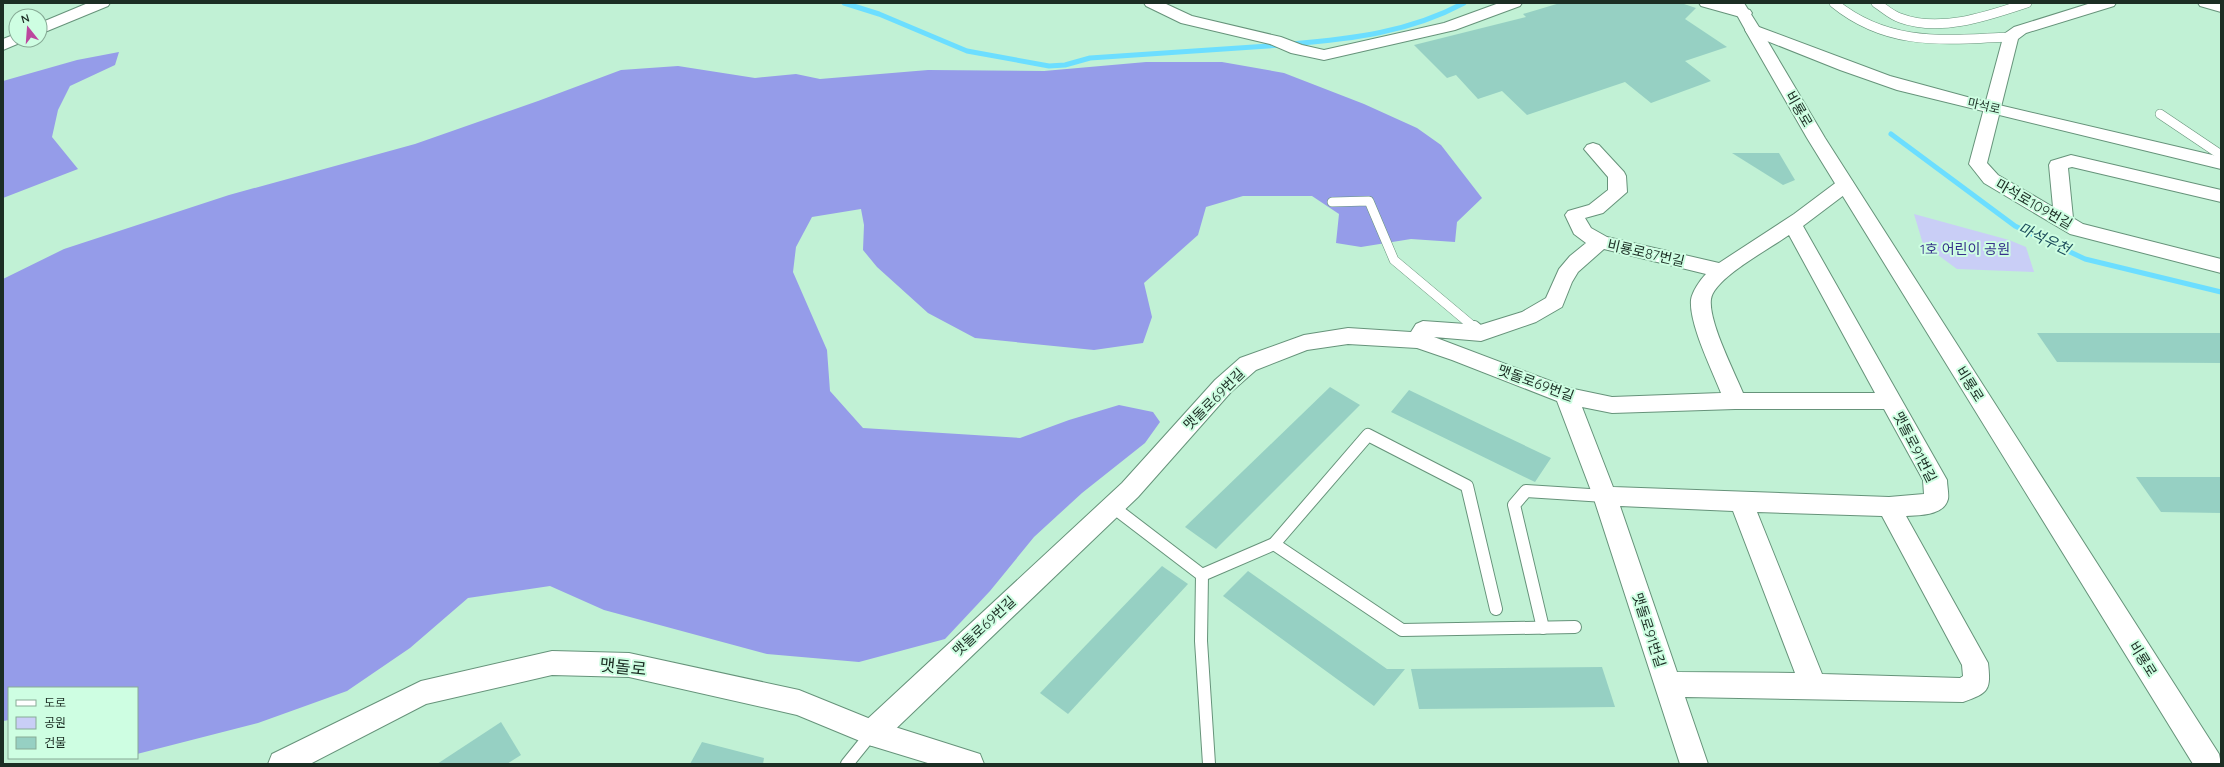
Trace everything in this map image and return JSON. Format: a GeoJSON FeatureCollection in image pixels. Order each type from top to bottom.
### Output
{"type":"FeatureCollection","features":[{"type":"Feature","properties":{"kind":"street"},"geometry":{"type":"LineString","coordinates":[[1152,3],[1187,20],[1275,40],[1296,49],[1324,55],[1449,27],[1514,3]]}},
{"type":"Feature","properties":{"kind":"street","name":"마석로"},"geometry":{"type":"LineString","coordinates":[[1707,3],[1744,15],[1865,74],[1991,108],[2149,144],[2221,163]]}},
{"type":"Feature","properties":{"kind":"street"},"geometry":{"type":"LineString","coordinates":[[1991,108],[2010,36],[2020,30],[2108,3]]}},
{"type":"Feature","properties":{"kind":"street"},"geometry":{"type":"LineString","coordinates":[[2206,3],[2221,7]]}},
{"type":"Feature","properties":{"kind":"street"},"geometry":{"type":"LineString","coordinates":[[48,26],[99,4]]}},
{"type":"Feature","properties":{"kind":"street","name":"비룡로"},"geometry":{"type":"LineString","coordinates":[[1744,15],[1846,185],[2209,764]]}},
{"type":"Feature","properties":{"kind":"street","name":"마석로109번길"},"geometry":{"type":"LineString","coordinates":[[1991,108],[1978,164],[1991,179],[2064,223],[2077,228],[2221,266]]}},
{"type":"Feature","properties":{"kind":"street"},"geometry":{"type":"LineString","coordinates":[[1592,148],[1617,176],[1618,192],[1596,209],[1575,215],[1576,222],[1584,234],[1601,242]]}},
{"type":"Feature","properties":{"kind":"street"},"geometry":{"type":"LineString","coordinates":[[2064,223],[2058,165],[2071,161],[2221,196]]}},
{"type":"Feature","properties":{"kind":"street"},"geometry":{"type":"LineString","coordinates":[[1735,401],[1703,320],[1701,299],[1709,283],[1722,270],[1792,224],[1846,185]]}},
{"type":"Feature","properties":{"kind":"street","name":"맷돌로91번길"},"geometry":{"type":"LineString","coordinates":[[1605,496],[1889,507],[1926,505],[1936,499],[1935,480],[1792,224]]}},
{"type":"Feature","properties":{"kind":"street","name":"비룡로87번길"},"geometry":{"type":"LineString","coordinates":[[1418,340],[1423,329],[1481,333],[1529,317],[1555,302],[1559,284],[1578,258],[1601,242],[1722,270]]}},
{"type":"Feature","properties":{"kind":"street","name":"맷돌로69번길"},"geometry":{"type":"LineString","coordinates":[[872,734],[1113,507],[1223,386],[1248,364],[1304,343],[1348,336],[1418,340],[1460,354],[1566,396],[1612,406],[1735,401],[1891,401]]}},
{"type":"Feature","properties":{"kind":"street","name":"맷돌로91번길"},"geometry":{"type":"LineString","coordinates":[[1566,396],[1605,496],[1694,764]]}},
{"type":"Feature","properties":{"kind":"street"},"geometry":{"type":"LineString","coordinates":[[1741,501],[1813,686]]}},
{"type":"Feature","properties":{"kind":"street"},"geometry":{"type":"LineString","coordinates":[[1667,684],[1963,690],[1977,682],[1975,663],[1889,507]]}},
{"type":"Feature","properties":{"kind":"street","name":"맷돌로"},"geometry":{"type":"LineString","coordinates":[[282,764],[421,693],[552,663],[628,665],[799,703],[872,734],[908,743],[970,764]]}},
{"type":"Feature","properties":{"kind":"lane"},"geometry":{"type":"LineString","coordinates":[[1834,3],[1841,9],[1883,32],[1915,38],[2010,36]]}},
{"type":"Feature","properties":{"kind":"lane"},"geometry":{"type":"LineString","coordinates":[[1876,3],[1900,18],[1933,23],[1985,17],[2027,3]]}},
{"type":"Feature","properties":{"kind":"lane"},"geometry":{"type":"LineString","coordinates":[[2160,114],[2221,155]]}},
{"type":"Feature","properties":{"kind":"lane"},"geometry":{"type":"LineString","coordinates":[[1332,202],[1369,201],[1394,260],[1481,333]]}},
{"type":"Feature","properties":{"kind":"lane"},"geometry":{"type":"LineString","coordinates":[[1202,575],[1274,544],[1368,435],[1468,486],[1496,609]]}},
{"type":"Feature","properties":{"kind":"lane"},"geometry":{"type":"LineString","coordinates":[[1543,628],[1514,505],[1526,491],[1605,496]]}},
{"type":"Feature","properties":{"kind":"lane"},"geometry":{"type":"LineString","coordinates":[[1113,507],[1202,575]]}},
{"type":"Feature","properties":{"kind":"lane"},"geometry":{"type":"LineString","coordinates":[[1274,544],[1402,630],[1575,627]]}},
{"type":"Feature","properties":{"kind":"lane"},"geometry":{"type":"LineString","coordinates":[[1202,575],[1201,641],[1209,764]]}},
{"type":"Feature","properties":{"kind":"lane"},"geometry":{"type":"LineString","coordinates":[[847,764],[872,734]]}},
{"type":"Feature","properties":{"kind":"green space","name":"1호 어린이 공원"},"geometry":{"type":"Polygon","coordinates":[[[1914,214],[2009,240],[2026,247],[2034,272],[1957,269],[1923,244],[1914,214]]]}},
{"type":"Feature","properties":{"kind":"shaded area"},"geometry":{"type":"Polygon","coordinates":[[[119,52],[115,65],[70,86],[58,110],[52,137],[78,169],[3,198],[3,81],[77,60],[119,52]]]}},
{"type":"Feature","properties":{"kind":"shaded area"},"geometry":{"type":"Polygon","coordinates":[[[1146,62],[1222,62],[1284,73],[1364,104],[1417,128],[1441,145],[1482,198],[1457,222],[1455,242],[1411,239],[1361,247],[1336,243],[1339,214],[1312,196],[1243,196],[1206,207],[1198,235],[1144,283],[1152,317],[1143,343],[1094,350],[975,338],[928,313],[877,267],[863,250],[864,225],[861,209],[812,217],[796,247],[793,272],[827,350],[830,391],[863,428],[1020,438],[1069,420],[1119,405],[1153,412],[1160,422],[1145,443],[1082,493],[1034,537],[990,591],[945,639],[859,662],[767,654],[604,610],[550,586],[468,598],[410,648],[347,691],[258,723],[138,754],[138,687],[8,687],[8,720],[3,721],[3,279],[64,249],[229,195],[415,144],[621,70],[678,66],[755,78],[796,74],[820,79],[928,70],[1044,71],[1146,62]]]}},
{"type":"Feature","properties":{"kind":"building"},"geometry":{"type":"Polygon","coordinates":[[[1560,3],[1681,3],[1696,8],[1685,19],[1727,47],[1685,61],[1711,81],[1651,103],[1625,82],[1527,115],[1502,91],[1478,99],[1456,75],[1447,78],[1414,45],[1526,17],[1523,14],[1560,3]]]}},
{"type":"Feature","properties":{"kind":"building"},"geometry":{"type":"Polygon","coordinates":[[[1732,153],[1779,153],[1795,180],[1783,185],[1732,153]]]}},
{"type":"Feature","properties":{"kind":"building"},"geometry":{"type":"Polygon","coordinates":[[[2037,333],[2221,333],[2221,363],[2057,362],[2037,333]]]}},
{"type":"Feature","properties":{"kind":"building"},"geometry":{"type":"Polygon","coordinates":[[[1330,387],[1360,405],[1216,549],[1185,527],[1330,387]]]}},
{"type":"Feature","properties":{"kind":"building"},"geometry":{"type":"Polygon","coordinates":[[[1409,390],[1551,458],[1535,482],[1391,412],[1409,390]]]}},
{"type":"Feature","properties":{"kind":"building"},"geometry":{"type":"Polygon","coordinates":[[[2136,477],[2221,477],[2221,513],[2161,512],[2136,477]]]}},
{"type":"Feature","properties":{"kind":"building"},"geometry":{"type":"Polygon","coordinates":[[[1162,566],[1188,584],[1068,714],[1040,693],[1162,566]]]}},
{"type":"Feature","properties":{"kind":"building"},"geometry":{"type":"Polygon","coordinates":[[[1248,571],[1387,669],[1405,669],[1374,706],[1223,596],[1248,571]]]}},
{"type":"Feature","properties":{"kind":"building"},"geometry":{"type":"Polygon","coordinates":[[[1602,667],[1615,707],[1419,709],[1411,669],[1602,667]]]}},
{"type":"Feature","properties":{"kind":"building"},"geometry":{"type":"Polygon","coordinates":[[[501,722],[521,755],[507,764],[437,764],[501,722]]]}},
{"type":"Feature","properties":{"kind":"building"},"geometry":{"type":"Polygon","coordinates":[[[702,742],[764,758],[763,764],[690,764],[702,742]]]}},
{"type":"Feature","properties":{"kind":"waterway"},"geometry":{"type":"LineString","coordinates":[[844,3],[879,14],[967,51],[1049,66],[1065,65],[1090,58],[1282,45]]}},
{"type":"Feature","properties":{"kind":"waterway"},"geometry":{"type":"LineString","coordinates":[[1291,44],[1336,40],[1402,27],[1444,13],[1464,3]]}},
{"type":"Feature","properties":{"kind":"waterway","name":"마석우천"},"geometry":{"type":"LineString","coordinates":[[1891,134],[2015,226],[2085,259],[2221,292]]}}]}
